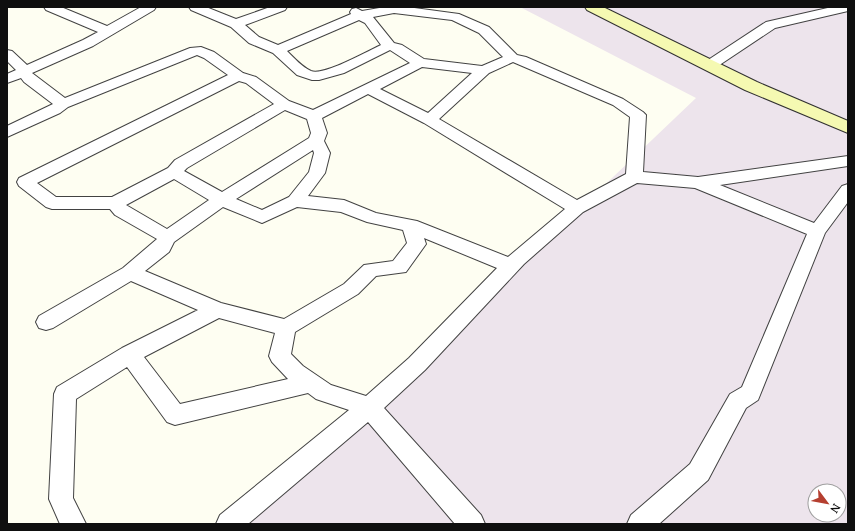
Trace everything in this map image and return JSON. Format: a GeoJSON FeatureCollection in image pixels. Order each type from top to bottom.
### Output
{"type":"FeatureCollection","features":[{"type":"Feature","properties":{"kind":"street"},"geometry":{"type":"LineString","coordinates":[[50,7],[107,31]]}},
{"type":"Feature","properties":{"kind":"street"},"geometry":{"type":"LineString","coordinates":[[7,79],[88,43],[150,7]]}},
{"type":"Feature","properties":{"kind":"street"},"geometry":{"type":"LineString","coordinates":[[195,7],[236,24],[254,40],[278,50],[303,72],[312,76],[319,76],[333,72],[389,46],[397,48],[420,63],[484,70]]}},
{"type":"Feature","properties":{"kind":"street"},"geometry":{"type":"LineString","coordinates":[[236,24],[281,7]]}},
{"type":"Feature","properties":{"kind":"street"},"geometry":{"type":"LineString","coordinates":[[592,7],[750,86],[848,128]]}},
{"type":"Feature","properties":{"kind":"street"},"geometry":{"type":"LineString","coordinates":[[710,65],[771,26],[848,7]]}},
{"type":"Feature","properties":{"kind":"street"},"geometry":{"type":"LineString","coordinates":[[278,50],[356,12],[394,9],[455,17],[484,30],[512,58],[521,60],[618,102],[638,116],[634,177]]}},
{"type":"Feature","properties":{"kind":"street"},"geometry":{"type":"LineString","coordinates":[[356,12],[370,20],[389,46]]}},
{"type":"Feature","properties":{"kind":"street"},"geometry":{"type":"LineString","coordinates":[[7,132],[55,110],[63,104],[176,57],[195,51],[201,51],[209,55],[238,76],[251,80],[284,104],[314,116],[420,63]]}},
{"type":"Feature","properties":{"kind":"street"},"geometry":{"type":"LineString","coordinates":[[7,54],[19,64],[29,78],[63,104]]}},
{"type":"Feature","properties":{"kind":"street"},"geometry":{"type":"LineString","coordinates":[[429,120],[484,70],[512,58]]}},
{"type":"Feature","properties":{"kind":"street"},"geometry":{"type":"LineString","coordinates":[[238,76],[26,182],[52,203],[115,203],[174,172],[181,164],[284,104]]}},
{"type":"Feature","properties":{"kind":"street"},"geometry":{"type":"LineString","coordinates":[[370,89],[429,120],[577,208]]}},
{"type":"Feature","properties":{"kind":"street"},"geometry":{"type":"LineString","coordinates":[[46,322],[130,273],[162,247],[168,237],[222,200],[316,141],[319,133],[314,116]]}},
{"type":"Feature","properties":{"kind":"street"},"geometry":{"type":"LineString","coordinates":[[174,172],[222,200],[262,217],[296,200],[317,174],[322,153],[316,141]]}},
{"type":"Feature","properties":{"kind":"street"},"geometry":{"type":"LineString","coordinates":[[229,524],[369,407],[417,364],[511,266],[577,208],[634,177],[698,184],[848,161]]}},
{"type":"Feature","properties":{"kind":"street"},"geometry":{"type":"LineString","coordinates":[[698,184],[817,231]]}},
{"type":"Feature","properties":{"kind":"street"},"geometry":{"type":"LineString","coordinates":[[640,524],[699,472],[738,401],[750,393],[817,231],[848,190]]}},
{"type":"Feature","properties":{"kind":"street"},"geometry":{"type":"LineString","coordinates":[[296,200],[344,206],[373,218],[411,226],[511,266]]}},
{"type":"Feature","properties":{"kind":"street"},"geometry":{"type":"LineString","coordinates":[[115,203],[121,211],[168,237]]}},
{"type":"Feature","properties":{"kind":"street"},"geometry":{"type":"LineString","coordinates":[[130,273],[217,310],[286,328],[351,289],[371,270],[399,267],[417,244],[411,226]]}},
{"type":"Feature","properties":{"kind":"street"},"geometry":{"type":"LineString","coordinates":[[73,524],[61,499],[65,394],[130,354],[217,310]]}},
{"type":"Feature","properties":{"kind":"street"},"geometry":{"type":"LineString","coordinates":[[286,328],[280,356],[295,372],[324,392],[369,407],[472,524]]}},
{"type":"Feature","properties":{"kind":"street"},"geometry":{"type":"LineString","coordinates":[[130,354],[175,415],[310,383]]}},
{"type":"Feature","properties":{"kind":"shaded area"},"geometry":{"type":"Polygon","coordinates":[[[520,7],[848,7],[848,524],[249,524],[696,98],[520,7]]]}}]}
